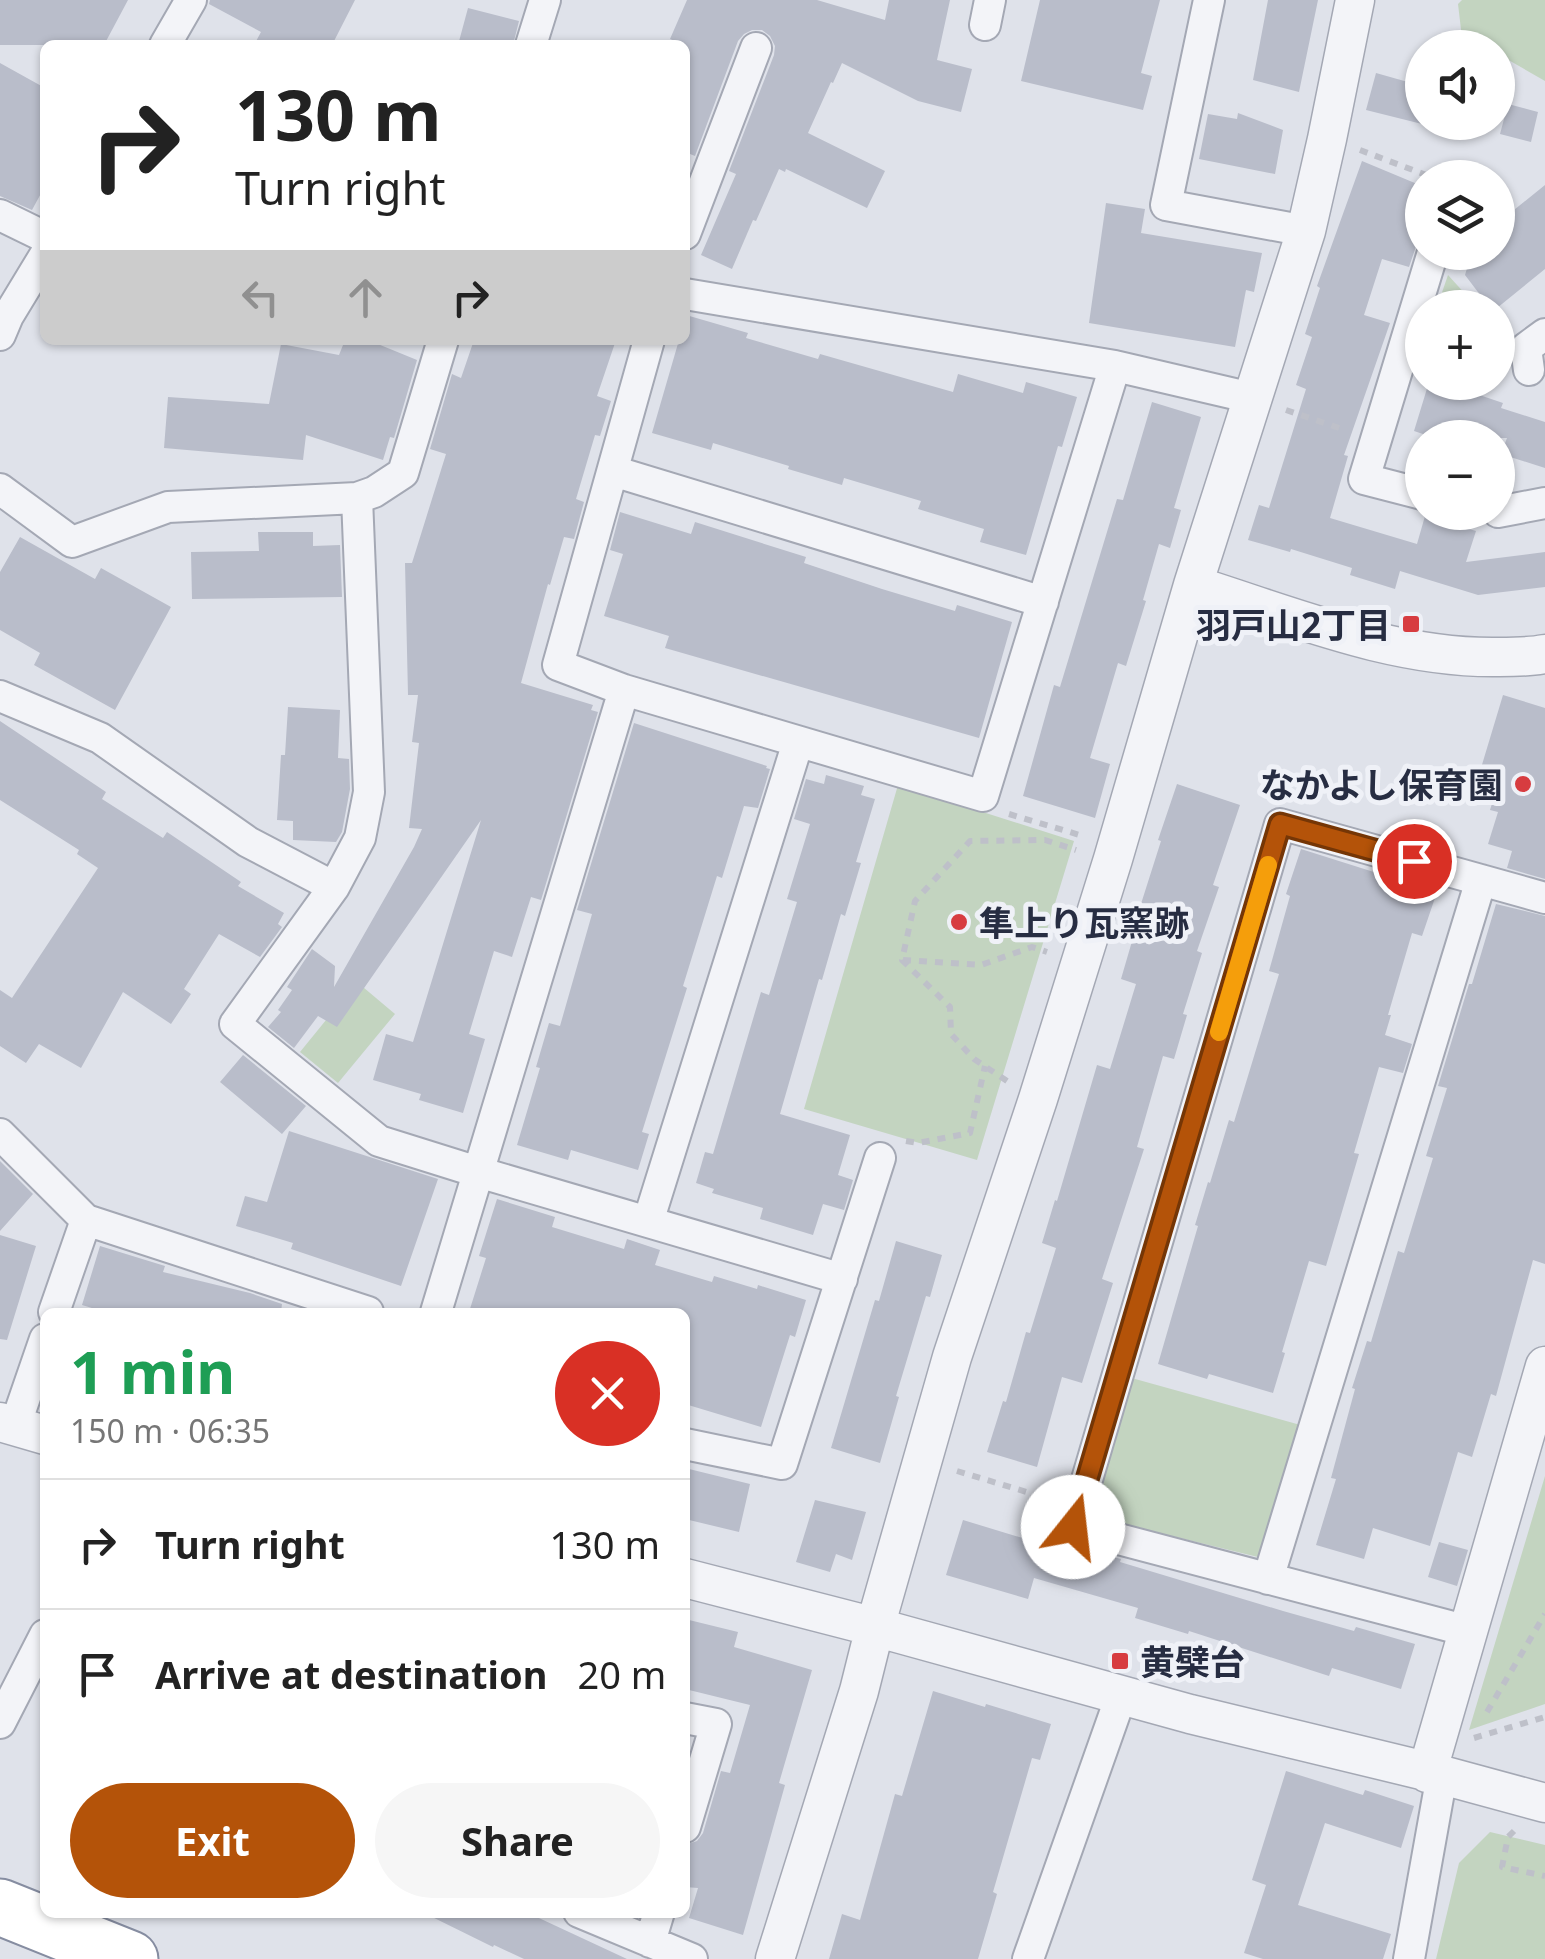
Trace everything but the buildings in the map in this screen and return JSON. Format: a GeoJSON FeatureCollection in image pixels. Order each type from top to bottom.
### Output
{"type":"FeatureCollection","features":[{"type":"Feature","properties":{"kind":"highway"},"geometry":{"type":"LineString","coordinates":[[0,1908],[130,1959]]}},
{"type":"Feature","properties":{"kind":"street"},"geometry":{"type":"LineString","coordinates":[[169,40],[190,0]]}},
{"type":"Feature","properties":{"kind":"street"},"geometry":{"type":"LineString","coordinates":[[533,40],[545,0]]}},
{"type":"Feature","properties":{"kind":"street"},"geometry":{"type":"LineString","coordinates":[[1209,0],[1166,205],[1306,230]]}},
{"type":"Feature","properties":{"kind":"street"},"geometry":{"type":"LineString","coordinates":[[775,1959],[859,1691],[952,1357],[1038,1100],[1193,585],[1306,230],[1354,0]]}},
{"type":"Feature","properties":{"kind":"street"},"geometry":{"type":"LineString","coordinates":[[690,221],[756,48]]}},
{"type":"Feature","properties":{"kind":"street"},"geometry":{"type":"LineString","coordinates":[[0,214],[40,234]]}},
{"type":"Feature","properties":{"kind":"street"},"geometry":{"type":"LineString","coordinates":[[0,334],[40,263]]}},
{"type":"Feature","properties":{"kind":"street"},"geometry":{"type":"LineString","coordinates":[[1405,489],[1364,478],[1427,270]]}},
{"type":"Feature","properties":{"kind":"street"},"geometry":{"type":"LineString","coordinates":[[690,295],[1115,366],[1252,398]]}},
{"type":"Feature","properties":{"kind":"street"},"geometry":{"type":"LineString","coordinates":[[1530,370],[1526,348],[1545,334]]}},
{"type":"Feature","properties":{"kind":"street"},"geometry":{"type":"LineString","coordinates":[[0,489],[72,542],[168,507],[358,498],[403,473],[441,345]]}},
{"type":"Feature","properties":{"kind":"street"},"geometry":{"type":"LineString","coordinates":[[648,345],[558,664],[624,690],[983,796],[1115,366]]}},
{"type":"Feature","properties":{"kind":"street"},"geometry":{"type":"LineString","coordinates":[[613,471],[1043,602]]}},
{"type":"Feature","properties":{"kind":"street"},"geometry":{"type":"LineString","coordinates":[[358,498],[369,792],[360,838],[334,887],[235,1024],[379,1140],[842,1279]]}},
{"type":"Feature","properties":{"kind":"street"},"geometry":{"type":"LineString","coordinates":[[1515,508],[1545,503]]}},
{"type":"Feature","properties":{"kind":"street"},"geometry":{"type":"LineString","coordinates":[[1193,585],[1370,640],[1430,653],[1484,657],[1545,654]]}},
{"type":"Feature","properties":{"kind":"street"},"geometry":{"type":"LineString","coordinates":[[437,1308],[624,690]]}},
{"type":"Feature","properties":{"kind":"street"},"geometry":{"type":"LineString","coordinates":[[0,696],[100,738],[248,842],[334,887]]}},
{"type":"Feature","properties":{"kind":"street"},"geometry":{"type":"LineString","coordinates":[[648,1222],[798,742]]}},
{"type":"Feature","properties":{"kind":"street"},"geometry":{"type":"LineString","coordinates":[[1468,1631],[1073,1527],[1280,824],[1545,898]]}},
{"type":"Feature","properties":{"kind":"street"},"geometry":{"type":"LineString","coordinates":[[1268,1579],[1481,880]]}},
{"type":"Feature","properties":{"kind":"street"},"geometry":{"type":"LineString","coordinates":[[0,1134],[86,1220],[356,1308]]}},
{"type":"Feature","properties":{"kind":"street"},"geometry":{"type":"LineString","coordinates":[[690,1445],[782,1464],[880,1158]]}},
{"type":"Feature","properties":{"kind":"street"},"geometry":{"type":"LineString","coordinates":[[55,1308],[86,1220]]}},
{"type":"Feature","properties":{"kind":"street"},"geometry":{"type":"LineString","coordinates":[[20,1428],[40,1356]]}},
{"type":"Feature","properties":{"kind":"street"},"geometry":{"type":"LineString","coordinates":[[1409,1959],[1434,1774],[1468,1631],[1545,1366]]}},
{"type":"Feature","properties":{"kind":"street"},"geometry":{"type":"LineString","coordinates":[[690,1579],[1120,1696],[1545,1803]]}},
{"type":"Feature","properties":{"kind":"street"},"geometry":{"type":"LineString","coordinates":[[0,1724],[40,1644]]}},
{"type":"Feature","properties":{"kind":"street"},"geometry":{"type":"LineString","coordinates":[[1028,1959],[1120,1696]]}},
{"type":"Feature","properties":{"kind":"street"},"geometry":{"type":"LineString","coordinates":[[690,1719],[716,1724],[690,1810]]}},
{"type":"Feature","properties":{"kind":"street"},"geometry":{"type":"LineString","coordinates":[[609,1918],[654,1927],[692,1959]]}},
{"type":"Feature","properties":{"kind":"path"},"geometry":{"type":"LineString","coordinates":[[1327,139],[1405,167]]}},
{"type":"Feature","properties":{"kind":"path"},"geometry":{"type":"LineString","coordinates":[[1252,398],[1375,440]]}},
{"type":"Feature","properties":{"kind":"path"},"geometry":{"type":"LineString","coordinates":[[1009,814],[1091,838]]}},
{"type":"Feature","properties":{"kind":"path"},"geometry":{"type":"LineString","coordinates":[[902,960],[916,901],[970,841],[1045,840],[1087,853]]}},
{"type":"Feature","properties":{"kind":"path"},"geometry":{"type":"LineString","coordinates":[[902,960],[981,965],[1032,947],[1048,952]]}},
{"type":"Feature","properties":{"kind":"path"},"geometry":{"type":"LineString","coordinates":[[902,960],[950,1007],[951,1034],[974,1060],[1038,1100]]}},
{"type":"Feature","properties":{"kind":"path"},"geometry":{"type":"LineString","coordinates":[[918,1143],[970,1133],[985,1066]]}},
{"type":"Feature","properties":{"kind":"path"},"geometry":{"type":"LineString","coordinates":[[922,1461],[1078,1508]]}},
{"type":"Feature","properties":{"kind":"path"},"geometry":{"type":"LineString","coordinates":[[1545,1614],[1470,1740],[1545,1716]]}},
{"type":"Feature","properties":{"kind":"path"},"geometry":{"type":"LineString","coordinates":[[1508,1836],[1502,1867],[1545,1876]]}},
{"type":"Feature","properties":{"kind":"green space"},"geometry":{"type":"Polygon","coordinates":[[[1462,0],[1545,0],[1545,81],[1515,64],[1515,30],[1461,30],[1458,4],[1462,0]]]}},
{"type":"Feature","properties":{"kind":"green space"},"geometry":{"type":"Polygon","coordinates":[[[1448,275],[1462,290],[1443,290],[1448,275]]]}},
{"type":"Feature","properties":{"kind":"green space"},"geometry":{"type":"Polygon","coordinates":[[[898,785],[1074,841],[977,1160],[804,1109],[898,785]]]}},
{"type":"Feature","properties":{"kind":"green space"},"geometry":{"type":"Polygon","coordinates":[[[357,982],[395,1014],[338,1083],[300,1052],[357,982]]]}},
{"type":"Feature","properties":{"kind":"green space"},"geometry":{"type":"Polygon","coordinates":[[[1128,1377],[1304,1426],[1262,1558],[1086,1515],[1128,1377]]]}},
{"type":"Feature","properties":{"kind":"green space"},"geometry":{"type":"Polygon","coordinates":[[[1545,1476],[1545,1704],[1469,1730],[1545,1476]]]}},
{"type":"Feature","properties":{"kind":"green space"},"geometry":{"type":"Polygon","coordinates":[[[1490,1832],[1545,1845],[1545,1959],[1436,1959],[1459,1863],[1490,1832]]]}},
{"type":"Feature","properties":{"kind":"slow traffic"},"geometry":{"type":"LineString","coordinates":[[1219,1032],[1268,865]]}},
{"type":"Feature","properties":{"kind":"place","name":"羽戸山2丁目"},"geometry":{"type":"Point","coordinates":[1411,624]}},
{"type":"Feature","properties":{"kind":"place","name":"なかよし保育園"},"geometry":{"type":"Point","coordinates":[1523,784]}},
{"type":"Feature","properties":{"kind":"place","name":"隼上り瓦窯跡"},"geometry":{"type":"Point","coordinates":[959,922]}},
{"type":"Feature","properties":{"kind":"place","name":"黄檗台"},"geometry":{"type":"Point","coordinates":[1120,1661]}},
{"type":"Feature","properties":{"kind":"route"},"geometry":{"type":"LineString","coordinates":[[1073,1527],[1280,824],[1414,861]]}}]}
